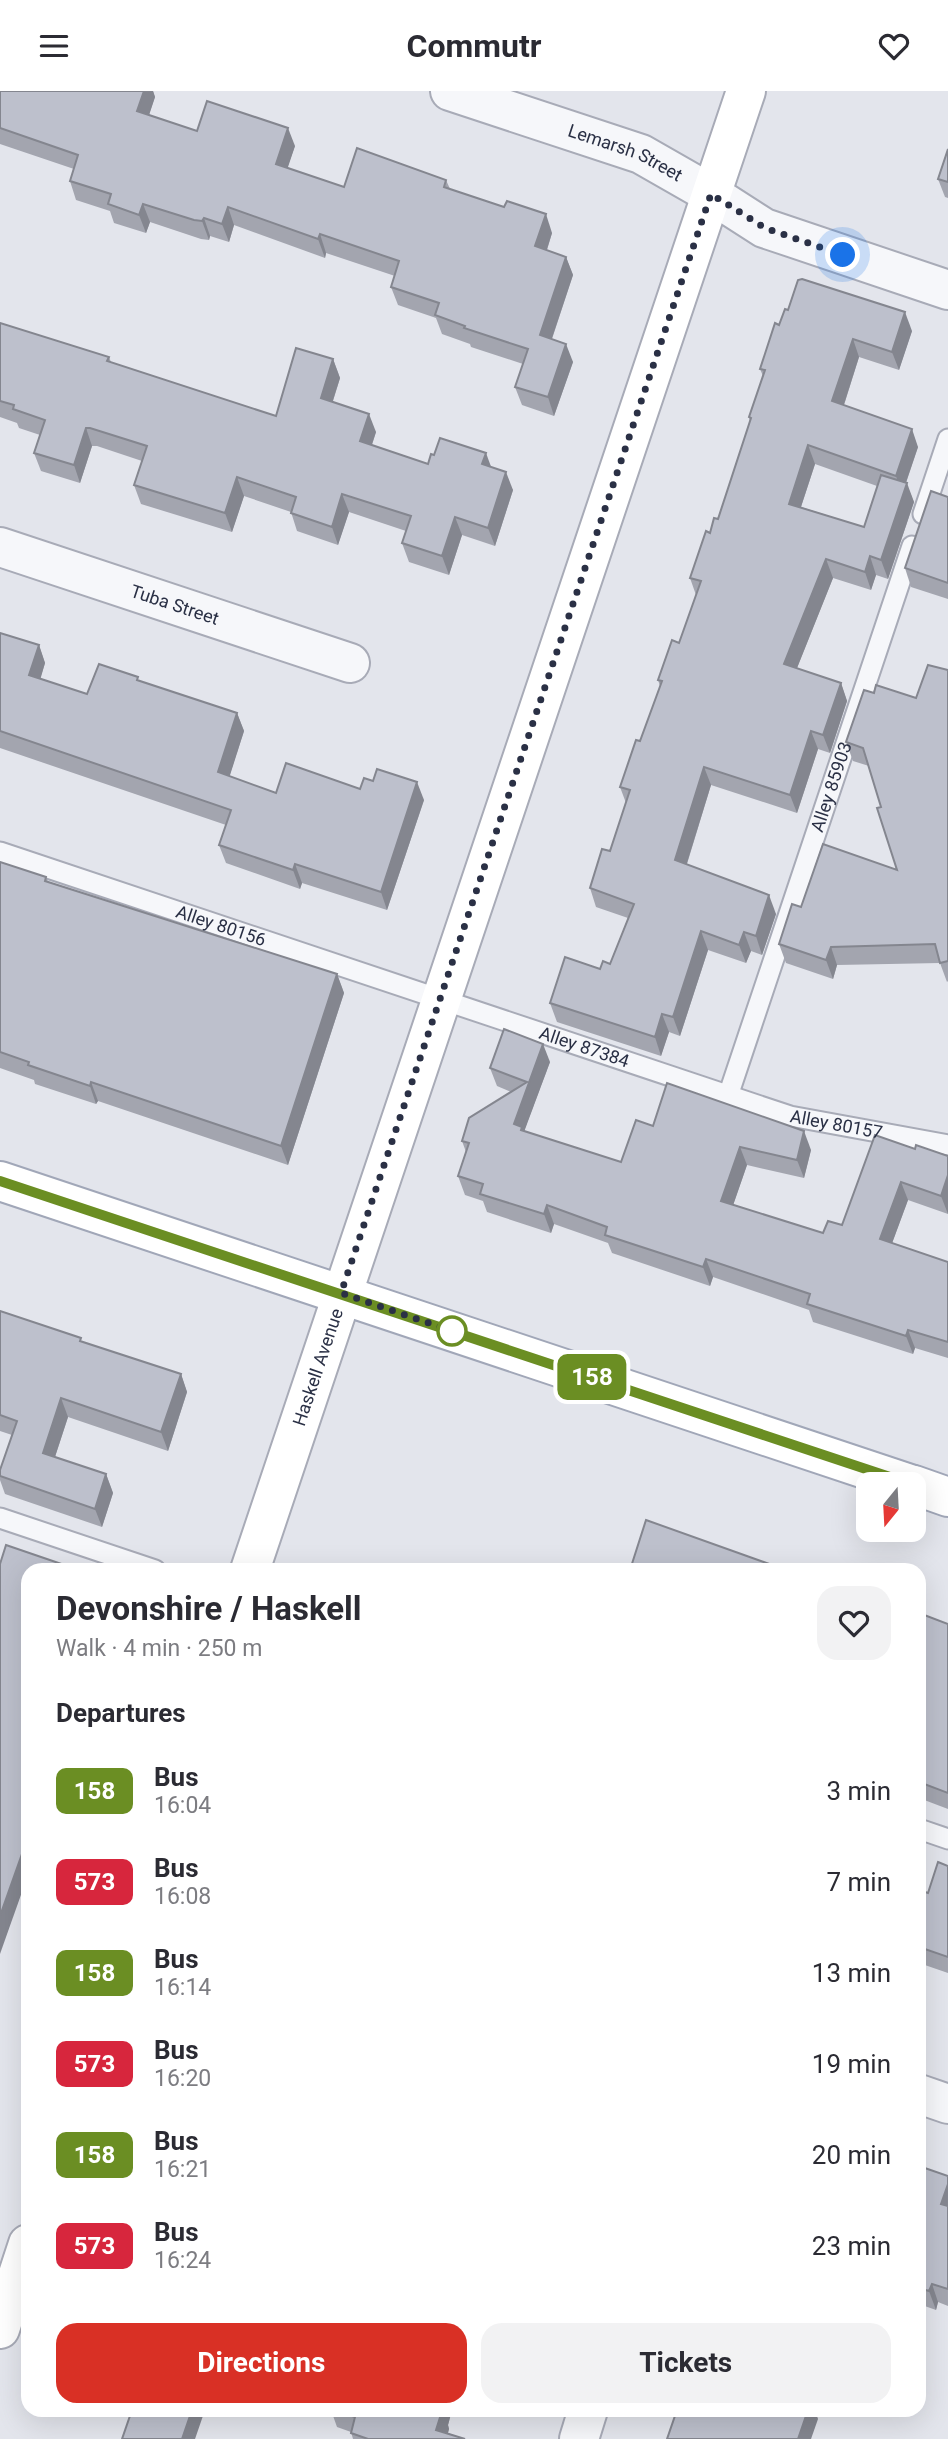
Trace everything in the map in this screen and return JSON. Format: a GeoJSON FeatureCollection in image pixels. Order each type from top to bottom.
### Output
{"type":"FeatureCollection","features":[{"type":"Feature","properties":{"kind":"main road","name":"Haskell Avenue"},"geometry":{"type":"LineString","coordinates":[[252,1563],[746,91]]}},
{"type":"Feature","properties":{"kind":"main road"},"geometry":{"type":"LineString","coordinates":[[0,1181],[873,1472]]}},
{"type":"Feature","properties":{"kind":"main road"},"geometry":{"type":"LineString","coordinates":[[926,1490],[948,1497]]}},
{"type":"Feature","properties":{"kind":"main road"},"geometry":{"type":"LineString","coordinates":[[0,2329],[21,2265]]}},
{"type":"Feature","properties":{"kind":"street","name":"Lemarsh Street"},"geometry":{"type":"LineString","coordinates":[[450,91],[641,154],[765,228],[948,290]]}},
{"type":"Feature","properties":{"kind":"street","name":"Tuba Street"},"geometry":{"type":"LineString","coordinates":[[0,547],[349,663]]}},
{"type":"Feature","properties":{"kind":"street"},"geometry":{"type":"LineString","coordinates":[[926,2097],[948,2104]]}},
{"type":"Feature","properties":{"kind":"street"},"geometry":{"type":"LineString","coordinates":[[579,2439],[587,2417]]}},
{"type":"Feature","properties":{"kind":"lane","name":"Alley 85903"},"geometry":{"type":"LineString","coordinates":[[728,1096],[948,439]]}},
{"type":"Feature","properties":{"kind":"lane","name":"Alley 80156"},"geometry":{"type":"LineString","coordinates":[[0,852],[441,1000]]}},
{"type":"Feature","properties":{"kind":"lane","name":"Alley 87384"},"geometry":{"type":"LineString","coordinates":[[441,1000],[728,1096]]}},
{"type":"Feature","properties":{"kind":"lane","name":"Alley 80157"},"geometry":{"type":"LineString","coordinates":[[728,1096],[790,1116],[948,1145]]}},
{"type":"Feature","properties":{"kind":"lane"},"geometry":{"type":"LineString","coordinates":[[0,1518],[134,1563]]}},
{"type":"Feature","properties":{"kind":"lane"},"geometry":{"type":"LineString","coordinates":[[926,1831],[948,1839]]}},
{"type":"Feature","properties":{"kind":"building"},"geometry":{"type":"Polygon","coordinates":[[[0,91],[144,91],[137,111],[197,131],[207,101],[288,128],[276,164],[344,187],[357,148],[446,180],[444,187],[504,207],[507,201],[546,214],[535,246],[566,257],[540,335],[566,344],[548,397],[515,387],[528,349],[464,328],[465,326],[435,315],[439,303],[391,287],[399,261],[320,234],[318,239],[228,207],[222,224],[204,218],[202,221],[194,220],[143,204],[139,215],[108,204],[111,194],[70,181],[78,155],[0,128],[0,91]]]}},
{"type":"Feature","properties":{"kind":"building"},"geometry":{"type":"Polygon","coordinates":[[[948,149],[948,182],[938,179],[948,149]]]}},
{"type":"Feature","properties":{"kind":"building"},"geometry":{"type":"Polygon","coordinates":[[[802,279],[905,312],[892,352],[853,339],[832,401],[912,429],[896,476],[808,445],[789,504],[864,527],[881,475],[907,483],[881,560],[870,556],[865,572],[826,559],[784,664],[841,683],[823,735],[811,731],[790,795],[704,767],[675,860],[769,895],[756,936],[744,932],[739,945],[701,931],[673,1017],[662,1014],[655,1037],[550,1003],[565,957],[600,969],[603,961],[610,964],[634,904],[590,888],[602,849],[610,851],[630,790],[620,787],[636,740],[640,741],[662,681],[658,680],[672,640],[679,643],[701,581],[690,578],[706,531],[710,533],[714,518],[718,519],[765,370],[760,369],[775,323],[779,325],[785,309],[788,310],[798,280],[802,279]]]}},
{"type":"Feature","properties":{"kind":"building"},"geometry":{"type":"Polygon","coordinates":[[[0,323],[109,357],[107,361],[276,416],[296,348],[333,359],[321,398],[369,414],[360,441],[428,464],[440,438],[486,453],[482,464],[506,472],[488,528],[455,517],[442,556],[402,543],[411,516],[342,494],[332,527],[291,513],[296,497],[237,477],[225,513],[134,485],[147,446],[90,428],[86,428],[74,465],[34,453],[45,420],[13,409],[14,405],[0,401],[0,323]]]}},
{"type":"Feature","properties":{"kind":"building"},"geometry":{"type":"Polygon","coordinates":[[[931,491],[948,497],[948,583],[905,568],[931,491]]]}},
{"type":"Feature","properties":{"kind":"building"},"geometry":{"type":"Polygon","coordinates":[[[0,633],[39,645],[29,675],[87,694],[99,664],[138,677],[137,680],[237,713],[218,772],[276,793],[286,763],[360,789],[364,778],[373,781],[377,769],[417,782],[381,892],[295,864],[293,870],[219,845],[231,810],[0,731],[0,633]]]}},
{"type":"Feature","properties":{"kind":"building"},"geometry":{"type":"Polygon","coordinates":[[[928,665],[948,670],[948,961],[940,963],[935,944],[831,947],[826,960],[779,944],[792,904],[801,907],[823,844],[897,870],[877,808],[881,807],[863,748],[846,742],[864,690],[874,693],[876,685],[916,698],[928,665]]]}},
{"type":"Feature","properties":{"kind":"building"},"geometry":{"type":"Polygon","coordinates":[[[0,862],[46,877],[45,881],[337,974],[281,1146],[91,1082],[90,1086],[28,1065],[29,1062],[0,1052],[0,862]]]}},
{"type":"Feature","properties":{"kind":"building"},"geometry":{"type":"Polygon","coordinates":[[[504,1029],[543,1044],[514,1124],[522,1127],[521,1130],[621,1162],[636,1120],[653,1126],[667,1083],[804,1131],[797,1160],[740,1147],[721,1201],[823,1233],[828,1221],[842,1225],[875,1135],[915,1149],[916,1145],[948,1156],[948,1175],[941,1196],[901,1182],[880,1239],[948,1262],[948,1342],[908,1330],[906,1336],[807,1304],[810,1294],[706,1259],[703,1267],[605,1235],[607,1227],[547,1205],[544,1214],[480,1194],[483,1184],[458,1176],[469,1143],[462,1141],[469,1118],[527,1082],[490,1068],[504,1029]]]}},
{"type":"Feature","properties":{"kind":"building"},"geometry":{"type":"Polygon","coordinates":[[[0,1311],[181,1374],[161,1432],[61,1398],[43,1453],[106,1474],[95,1509],[0,1476],[17,1421],[0,1415],[0,1311]]]}},
{"type":"Feature","properties":{"kind":"building"},"geometry":{"type":"Polygon","coordinates":[[[646,1520],[766,1563],[632,1563],[646,1520]]]}},
{"type":"Feature","properties":{"kind":"building"},"geometry":{"type":"Polygon","coordinates":[[[6,1545],[59,1563],[21,1563],[21,1857],[0,1916],[0,1564],[6,1545]]]}},
{"type":"Feature","properties":{"kind":"building"},"geometry":{"type":"Polygon","coordinates":[[[926,1616],[948,1624],[948,1793],[926,1785],[926,1616]]]}},
{"type":"Feature","properties":{"kind":"building"},"geometry":{"type":"Polygon","coordinates":[[[938,1862],[948,1866],[948,1957],[926,1949],[926,1892],[928,1893],[938,1862]]]}},
{"type":"Feature","properties":{"kind":"building"},"geometry":{"type":"Polygon","coordinates":[[[926,2168],[948,2176],[941,2204],[948,2206],[948,2289],[932,2284],[929,2291],[926,2290],[926,2168]]]}},
{"type":"Feature","properties":{"kind":"building"},"geometry":{"type":"Polygon","coordinates":[[[130,2417],[190,2417],[182,2439],[122,2439],[130,2417]]]}},
{"type":"Feature","properties":{"kind":"building"},"geometry":{"type":"Polygon","coordinates":[[[355,2417],[440,2417],[436,2430],[465,2439],[368,2439],[351,2433],[355,2417]]]}},
{"type":"Feature","properties":{"kind":"building"},"geometry":{"type":"Polygon","coordinates":[[[675,2417],[806,2417],[798,2439],[667,2439],[675,2417]]]}},
{"type":"Feature","properties":{"kind":"bus line","name":"158"},"geometry":{"type":"LineString","coordinates":[[0,1181],[875,1472]]}},
{"type":"Feature","properties":{"kind":"route"},"geometry":{"type":"LineString","coordinates":[[452,1331],[341,1293],[711,194],[765,228],[843,255]]}}]}
